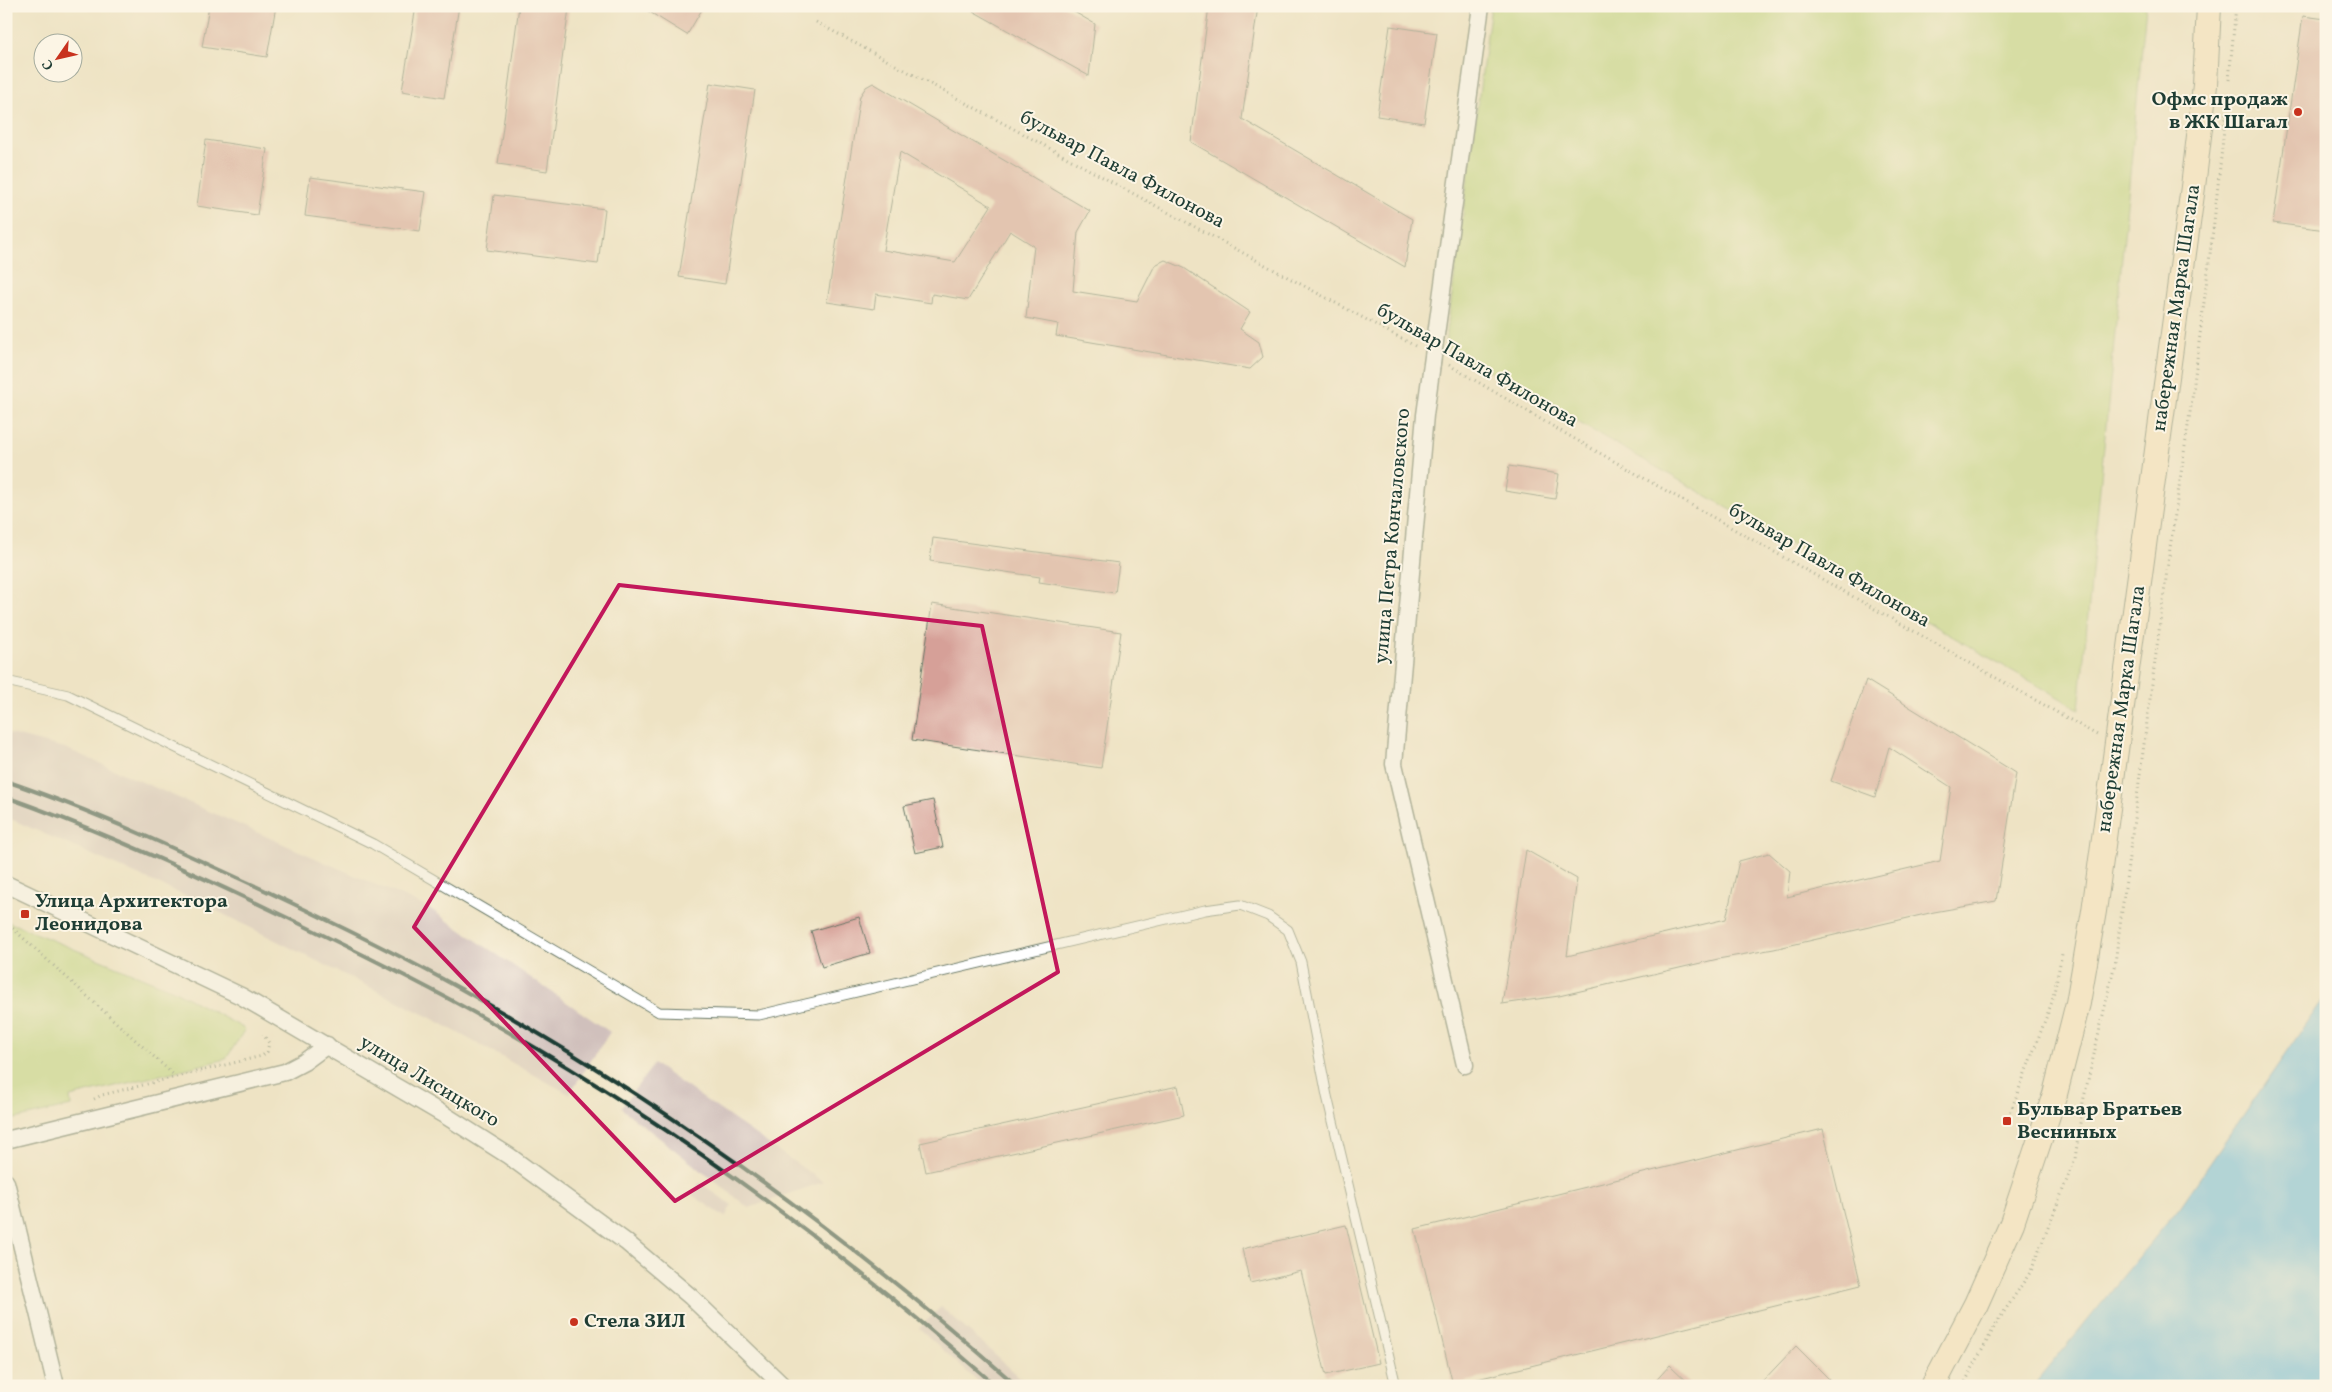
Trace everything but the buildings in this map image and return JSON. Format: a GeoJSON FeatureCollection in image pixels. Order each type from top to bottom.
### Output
{"type":"FeatureCollection","features":[{"type":"Feature","properties":{"kind":"main road","name":"набережная Марка Шагала"},"geometry":{"type":"LineString","coordinates":[[1933,1386],[1953,1350],[1994,1265],[2032,1167],[2056,1094],[2087,958],[2193,187],[2205,85],[2209,6]]}},
{"type":"Feature","properties":{"kind":"street","name":"улица Петра Кончаловского"},"geometry":{"type":"LineString","coordinates":[[1465,1065],[1394,764],[1425,415],[1480,6]]}},
{"type":"Feature","properties":{"kind":"street","name":"улица Лисицкого"},"geometry":{"type":"LineString","coordinates":[[6,884],[241,996],[327,1045],[508,1156],[626,1242],[691,1296],[783,1386]]}},
{"type":"Feature","properties":{"kind":"street"},"geometry":{"type":"LineString","coordinates":[[6,1140],[285,1072],[304,1062],[327,1045]]}},
{"type":"Feature","properties":{"kind":"street"},"geometry":{"type":"LineString","coordinates":[[6,1182],[56,1386]]}},
{"type":"Feature","properties":{"kind":"lane"},"geometry":{"type":"LineString","coordinates":[[6,681],[68,695],[373,844],[659,1012],[760,1015],[1205,910],[1240,905],[1268,916],[1288,930],[1301,962],[1327,1096],[1396,1386]]}},
{"type":"Feature","properties":{"kind":"path","name":"бульвар Павла Филонова"},"geometry":{"type":"LineString","coordinates":[[816,22],[1433,355],[1568,435],[2117,746]]}},
{"type":"Feature","properties":{"kind":"path"},"geometry":{"type":"LineString","coordinates":[[9,925],[176,1077]]}},
{"type":"Feature","properties":{"kind":"path"},"geometry":{"type":"LineString","coordinates":[[2007,1121],[2052,1002],[2062,954]]}},
{"type":"Feature","properties":{"kind":"path"},"geometry":{"type":"LineString","coordinates":[[90,1102],[102,1095],[262,1056],[267,1052],[269,1043],[263,1034]]}},
{"type":"Feature","properties":{"kind":"highlighted area"},"geometry":{"type":"Polygon","coordinates":[[[619,585],[982,626],[1058,972],[675,1201],[414,927],[619,585]]]}},
{"type":"Feature","properties":{"kind":"shaded area"},"geometry":{"type":"Polygon","coordinates":[[[6,733],[65,748],[429,908],[610,1032],[569,1094],[431,1018],[199,902],[6,817],[6,733]]]}},
{"type":"Feature","properties":{"kind":"shaded area"},"geometry":{"type":"Polygon","coordinates":[[[654,1064],[823,1182],[749,1208],[621,1108],[654,1064]]]}},
{"type":"Feature","properties":{"kind":"shaded area"},"geometry":{"type":"Polygon","coordinates":[[[700,1183],[732,1205],[725,1217],[692,1195],[700,1183]]]}},
{"type":"Feature","properties":{"kind":"shaded area"},"geometry":{"type":"Polygon","coordinates":[[[941,1307],[1030,1386],[983,1386],[976,1380],[919,1328],[941,1307]]]}},
{"type":"Feature","properties":{"kind":"green space"},"geometry":{"type":"Polygon","coordinates":[[[1491,6],[2146,6],[2079,709],[1445,346],[1491,6]]]}},
{"type":"Feature","properties":{"kind":"green space"},"geometry":{"type":"Polygon","coordinates":[[[6,921],[173,990],[245,1029],[226,1059],[70,1097],[71,1106],[6,1121],[6,921]]]}},
{"type":"Feature","properties":{"kind":"water"},"geometry":{"type":"Polygon","coordinates":[[[2326,995],[2326,1386],[2033,1386],[2180,1207],[2326,995]]]}},
{"type":"Feature","properties":{"kind":"ferry route"},"geometry":{"type":"LineString","coordinates":[[2316,1386],[2326,1374]]}},
{"type":"Feature","properties":{"kind":"railway"},"geometry":{"type":"LineString","coordinates":[[6,781],[72,805],[137,832],[289,902],[412,963],[535,1031],[608,1076],[750,1172],[886,1276],[1017,1386]]}},
{"type":"Feature","properties":{"kind":"railway"},"geometry":{"type":"LineString","coordinates":[[6,797],[106,836],[237,894],[406,976],[523,1041],[595,1084],[665,1130],[802,1227],[933,1332],[996,1386]]}},
{"type":"Feature","properties":{"kind":"place","name":"Офмс продаж в ЖК Шагал"},"geometry":{"type":"Point","coordinates":[2298,112]}},
{"type":"Feature","properties":{"kind":"place","name":"Улица Архитектора Леонидова"},"geometry":{"type":"Point","coordinates":[25,914]}},
{"type":"Feature","properties":{"kind":"place","name":"Бульвар Братьев Весниных"},"geometry":{"type":"Point","coordinates":[2007,1121]}},
{"type":"Feature","properties":{"kind":"place","name":"Стела ЗИЛ"},"geometry":{"type":"Point","coordinates":[574,1322]}}]}
